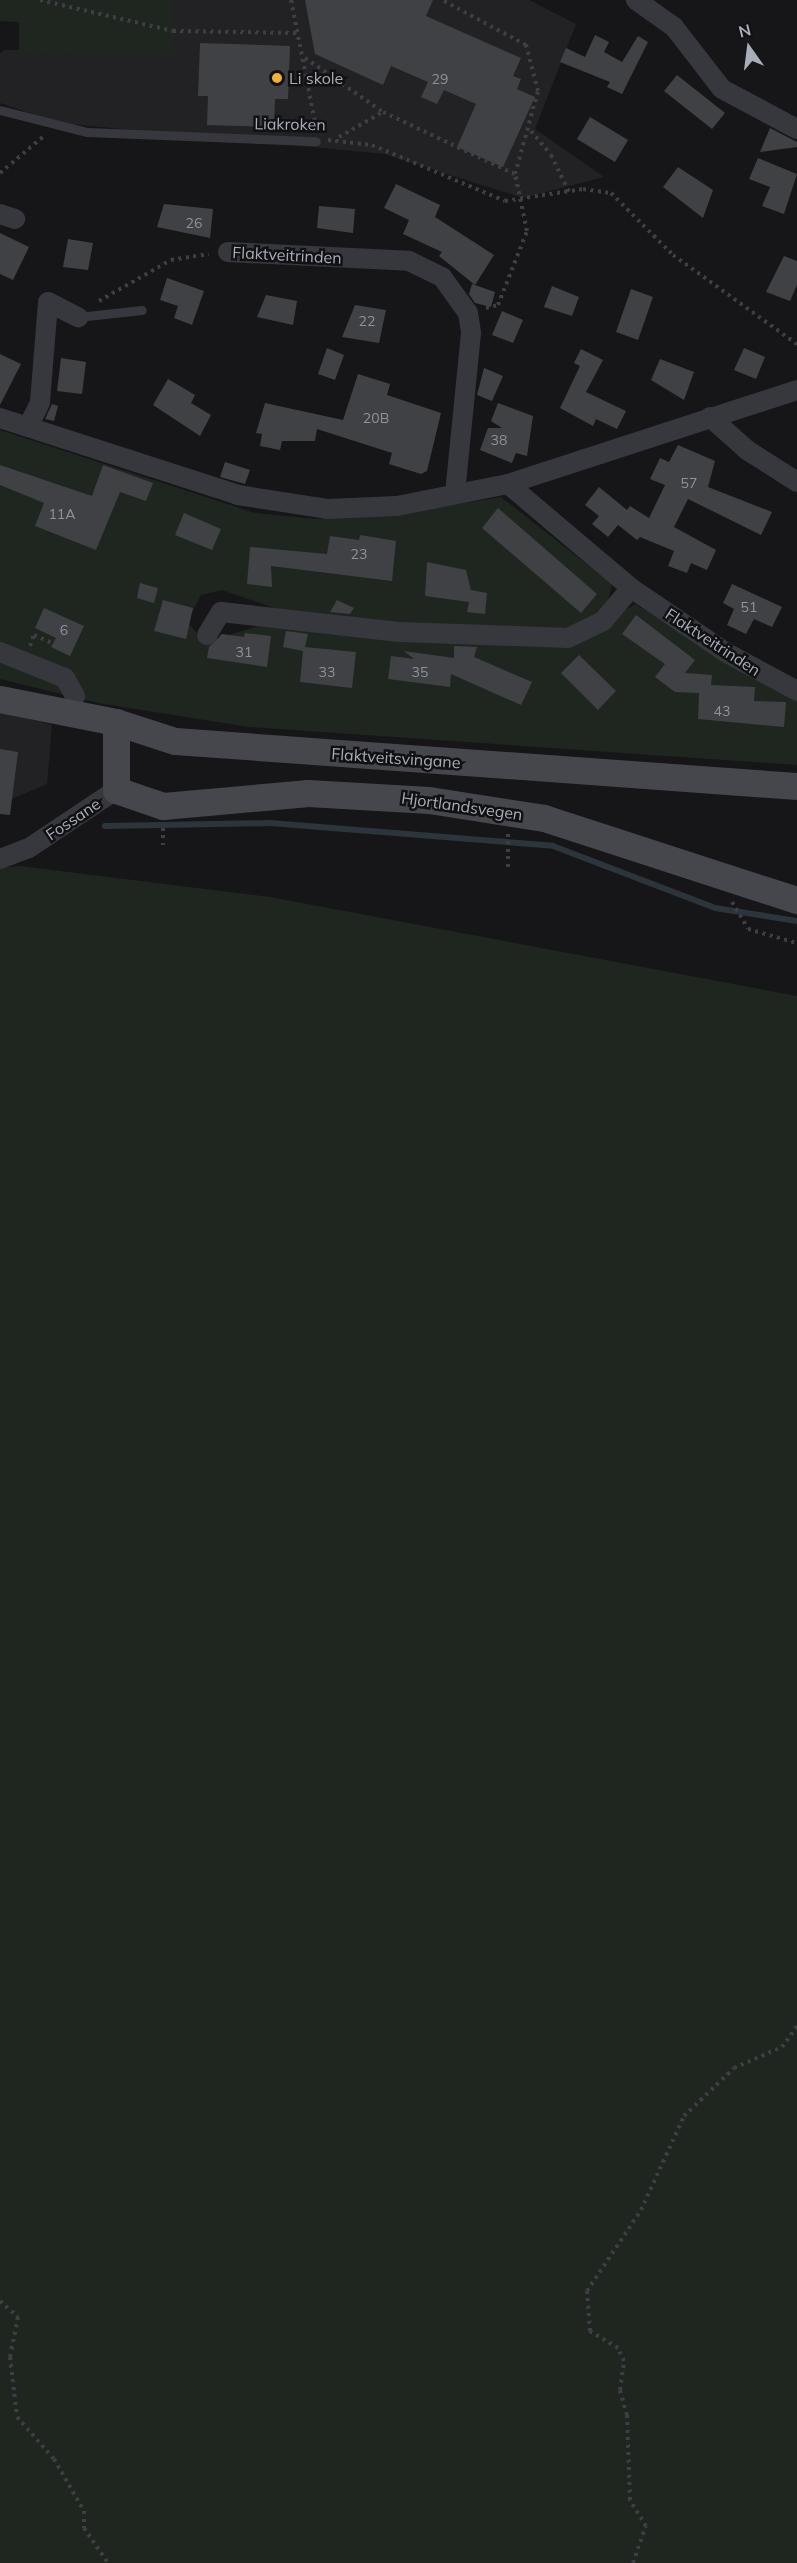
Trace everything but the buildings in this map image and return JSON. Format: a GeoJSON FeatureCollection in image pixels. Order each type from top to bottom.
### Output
{"type":"FeatureCollection","features":[{"type":"Feature","properties":{"kind":"main road","name":"Flaktveitsvingane"},"geometry":{"type":"LineString","coordinates":[[0,699],[116,722],[197,743],[797,786]]}},
{"type":"Feature","properties":{"kind":"main road","name":"Fossane"},"geometry":{"type":"LineString","coordinates":[[116,722],[116,790]]}},
{"type":"Feature","properties":{"kind":"main road","name":"Hjortlandsvegen"},"geometry":{"type":"LineString","coordinates":[[116,790],[163,806],[358,794],[508,813],[565,824],[797,900]]}},
{"type":"Feature","properties":{"kind":"street"},"geometry":{"type":"LineString","coordinates":[[636,0],[686,40],[722,89],[797,129]]}},
{"type":"Feature","properties":{"kind":"street","name":"Flaktveitrinden"},"geometry":{"type":"LineString","coordinates":[[228,252],[409,261],[442,277],[468,313]]}},
{"type":"Feature","properties":{"kind":"street"},"geometry":{"type":"LineString","coordinates":[[29,425],[40,402],[48,302],[78,317]]}},
{"type":"Feature","properties":{"kind":"street"},"geometry":{"type":"LineString","coordinates":[[455,494],[470,386],[468,313]]}},
{"type":"Feature","properties":{"kind":"street"},"geometry":{"type":"LineString","coordinates":[[0,418],[29,425],[238,495],[327,509],[397,506],[508,484],[797,390]]}},
{"type":"Feature","properties":{"kind":"street"},"geometry":{"type":"LineString","coordinates":[[711,417],[740,445],[797,482]]}},
{"type":"Feature","properties":{"kind":"street","name":"Flaktveitrinden"},"geometry":{"type":"LineString","coordinates":[[508,484],[631,588],[725,652],[797,691]]}},
{"type":"Feature","properties":{"kind":"street"},"geometry":{"type":"LineString","coordinates":[[207,635],[221,612],[399,632],[568,638],[603,621],[631,588]]}},
{"type":"Feature","properties":{"kind":"street"},"geometry":{"type":"LineString","coordinates":[[0,652],[65,678],[75,696]]}},
{"type":"Feature","properties":{"kind":"street","name":"Fossane"},"geometry":{"type":"LineString","coordinates":[[0,859],[29,848],[116,790]]}},
{"type":"Feature","properties":{"kind":"lane","name":"Liakroken"},"geometry":{"type":"LineString","coordinates":[[0,110],[56,126],[169,138],[316,141]]}},
{"type":"Feature","properties":{"kind":"lane"},"geometry":{"type":"LineString","coordinates":[[78,317],[142,310]]}},
{"type":"Feature","properties":{"kind":"path"},"geometry":{"type":"LineString","coordinates":[[40,0],[173,31],[297,33]]}},
{"type":"Feature","properties":{"kind":"path"},"geometry":{"type":"LineString","coordinates":[[291,0],[304,58],[316,141]]}},
{"type":"Feature","properties":{"kind":"path"},"geometry":{"type":"LineString","coordinates":[[442,0],[526,45],[538,92],[531,131],[515,174],[525,202],[527,231],[498,305],[468,313]]}},
{"type":"Feature","properties":{"kind":"path"},"geometry":{"type":"LineString","coordinates":[[304,58],[383,112],[515,174]]}},
{"type":"Feature","properties":{"kind":"path"},"geometry":{"type":"LineString","coordinates":[[339,137],[383,112]]}},
{"type":"Feature","properties":{"kind":"path"},"geometry":{"type":"LineString","coordinates":[[0,173],[56,126]]}},
{"type":"Feature","properties":{"kind":"path"},"geometry":{"type":"LineString","coordinates":[[531,131],[551,154],[569,192]]}},
{"type":"Feature","properties":{"kind":"path","name":"Liakroken"},"geometry":{"type":"LineString","coordinates":[[316,141],[345,138],[372,145],[505,201],[525,202],[569,192],[598,189],[623,199],[674,255],[797,344]]}},
{"type":"Feature","properties":{"kind":"path","name":"Flaktveitrinden"},"geometry":{"type":"LineString","coordinates":[[78,317],[120,284],[171,260],[228,252]]}},
{"type":"Feature","properties":{"kind":"path"},"geometry":{"type":"LineString","coordinates":[[508,813],[508,870]]}},
{"type":"Feature","properties":{"kind":"path"},"geometry":{"type":"LineString","coordinates":[[731,899],[737,918],[748,929],[797,944]]}},
{"type":"Feature","properties":{"kind":"path"},"geometry":{"type":"LineString","coordinates":[[633,2563],[646,2526],[630,2500],[627,2415],[620,2390],[624,2361],[618,2348],[590,2331],[587,2291],[641,2211],[684,2116],[734,2068],[782,2047],[797,2026]]}},
{"type":"Feature","properties":{"kind":"path"},"geometry":{"type":"LineString","coordinates":[[0,2301],[18,2317],[10,2357],[17,2417],[54,2459],[84,2511],[84,2528],[108,2563]]}},
{"type":"Feature","properties":{"kind":"shaded area"},"geometry":{"type":"Polygon","coordinates":[[[0,0],[173,0],[173,56],[19,54],[19,22],[0,21],[0,0]]]}},
{"type":"Feature","properties":{"kind":"shaded area","name":"Li skole"},"geometry":{"type":"Polygon","coordinates":[[[173,0],[529,0],[576,24],[535,129],[604,177],[523,198],[384,154],[59,123],[0,103],[0,53],[5,50],[172,48],[173,0]]]}},
{"type":"Feature","properties":{"kind":"shaded area"},"geometry":{"type":"Polygon","coordinates":[[[0,430],[255,513],[318,519],[397,514],[501,497],[612,584],[606,608],[578,632],[548,634],[294,615],[222,590],[201,595],[187,622],[205,642],[269,623],[566,646],[635,604],[797,701],[797,765],[249,727],[98,703],[0,679],[0,430]]]}},
{"type":"Feature","properties":{"kind":"shaded area"},"geometry":{"type":"Polygon","coordinates":[[[0,711],[52,725],[47,784],[0,804],[0,711]]]}},
{"type":"Feature","properties":{"kind":"shaded area"},"geometry":{"type":"Polygon","coordinates":[[[20,866],[270,897],[797,996],[797,2563],[0,2563],[0,868],[20,866]]]}},
{"type":"Feature","properties":{"kind":"waterway"},"geometry":{"type":"LineString","coordinates":[[105,826],[270,823],[553,846],[715,908],[797,921]]}},
{"type":"Feature","properties":{"kind":"place","name":"Li skole"},"geometry":{"type":"Point","coordinates":[277,78]}}]}
